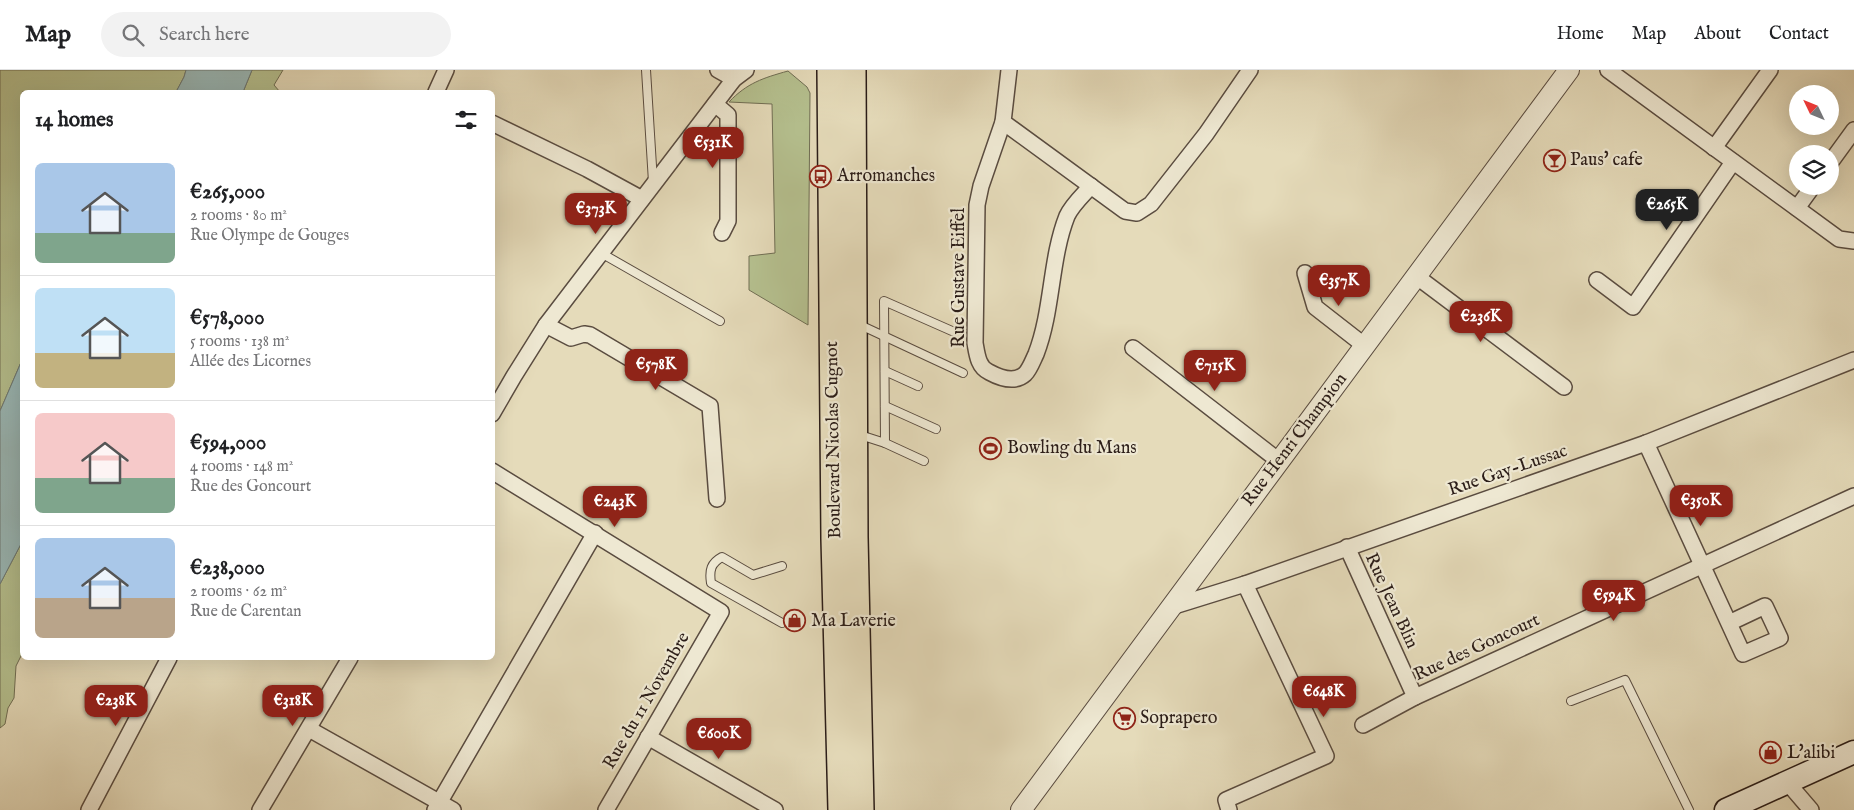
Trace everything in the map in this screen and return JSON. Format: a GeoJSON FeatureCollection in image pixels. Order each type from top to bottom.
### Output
{"type":"FeatureCollection","features":[{"type":"Feature","properties":{"kind":"main road","name":"Boulevard Nicolas Cugnot"},"geometry":{"type":"LineString","coordinates":[[853,70],[855,537],[861,810]]}},
{"type":"Feature","properties":{"kind":"main road","name":"Boulevard Nicolas Cugnot"},"geometry":{"type":"LineString","coordinates":[[827,73],[834,539],[841,810]]}},
{"type":"Feature","properties":{"kind":"main road"},"geometry":{"type":"LineString","coordinates":[[1726,810],[1854,752]]}},
{"type":"Feature","properties":{"kind":"street"},"geometry":{"type":"LineString","coordinates":[[437,90],[446,70]]}},
{"type":"Feature","properties":{"kind":"street"},"geometry":{"type":"LineString","coordinates":[[495,409],[546,325],[653,184],[740,74],[718,70]]}},
{"type":"Feature","properties":{"kind":"street"},"geometry":{"type":"LineString","coordinates":[[1009,70],[1003,122],[1125,211],[1137,213],[1152,204],[1206,134],[1250,70]]}},
{"type":"Feature","properties":{"kind":"street","name":"Rue Henri Champion"},"geometry":{"type":"LineString","coordinates":[[1021,810],[1568,70]]}},
{"type":"Feature","properties":{"kind":"street"},"geometry":{"type":"LineString","coordinates":[[1608,70],[1839,239],[1854,241]]}},
{"type":"Feature","properties":{"kind":"street"},"geometry":{"type":"LineString","coordinates":[[1714,148],[1770,70]]}},
{"type":"Feature","properties":{"kind":"street"},"geometry":{"type":"LineString","coordinates":[[715,104],[728,115],[728,221],[722,233]]}},
{"type":"Feature","properties":{"kind":"street","name":"Rue Gustave Eiffel"},"geometry":{"type":"LineString","coordinates":[[1003,122],[981,186],[977,205],[975,343],[977,358],[986,371],[1000,378],[1016,379],[1025,374],[1032,364],[1043,334],[1060,240],[1068,215],[1091,186]]}},
{"type":"Feature","properties":{"kind":"street"},"geometry":{"type":"LineString","coordinates":[[495,124],[587,169],[642,199]]}},
{"type":"Feature","properties":{"kind":"street"},"geometry":{"type":"LineString","coordinates":[[1839,151],[1854,130]]}},
{"type":"Feature","properties":{"kind":"street"},"geometry":{"type":"LineString","coordinates":[[1597,280],[1632,306],[1733,162]]}},
{"type":"Feature","properties":{"kind":"street"},"geometry":{"type":"LineString","coordinates":[[1797,208],[1806,195]]}},
{"type":"Feature","properties":{"kind":"street"},"geometry":{"type":"LineString","coordinates":[[1305,273],[1315,307],[1365,346]]}},
{"type":"Feature","properties":{"kind":"street"},"geometry":{"type":"LineString","coordinates":[[1416,276],[1564,387]]}},
{"type":"Feature","properties":{"kind":"street"},"geometry":{"type":"LineString","coordinates":[[546,325],[572,338],[584,334],[590,335],[710,406],[717,499]]}},
{"type":"Feature","properties":{"kind":"street"},"geometry":{"type":"LineString","coordinates":[[1133,348],[1279,461]]}},
{"type":"Feature","properties":{"kind":"street","name":"Rue Gay-Lussac"},"geometry":{"type":"LineString","coordinates":[[1171,607],[1245,584],[1646,443],[1854,360]]}},
{"type":"Feature","properties":{"kind":"street"},"geometry":{"type":"LineString","coordinates":[[1646,443],[1729,623]]}},
{"type":"Feature","properties":{"kind":"street"},"geometry":{"type":"LineString","coordinates":[[437,806],[595,534],[495,473]]}},
{"type":"Feature","properties":{"kind":"street","name":"Rue des Goncourt"},"geometry":{"type":"LineString","coordinates":[[1363,725],[1415,697],[1854,496]]}},
{"type":"Feature","properties":{"kind":"street","name":"Rue du 11 Novembre"},"geometry":{"type":"LineString","coordinates":[[595,534],[722,612],[606,810]]}},
{"type":"Feature","properties":{"kind":"street","name":"Rue Jean Blin"},"geometry":{"type":"LineString","coordinates":[[1346,547],[1415,697]]}},
{"type":"Feature","properties":{"kind":"street"},"geometry":{"type":"LineString","coordinates":[[1229,810],[1226,800],[1326,756],[1245,584]]}},
{"type":"Feature","properties":{"kind":"street"},"geometry":{"type":"LineString","coordinates":[[89,810],[168,660]]}},
{"type":"Feature","properties":{"kind":"street"},"geometry":{"type":"LineString","coordinates":[[260,810],[310,729],[349,660]]}},
{"type":"Feature","properties":{"kind":"street"},"geometry":{"type":"LineString","coordinates":[[310,729],[437,806],[453,810]]}},
{"type":"Feature","properties":{"kind":"street"},"geometry":{"type":"LineString","coordinates":[[648,737],[775,810]]}},
{"type":"Feature","properties":{"kind":"street"},"geometry":{"type":"LineString","coordinates":[[1786,782],[1810,810]]}},
{"type":"Feature","properties":{"kind":"lane"},"geometry":{"type":"LineString","coordinates":[[646,70],[653,184]]}},
{"type":"Feature","properties":{"kind":"lane"},"geometry":{"type":"LineString","coordinates":[[601,253],[720,321]]}},
{"type":"Feature","properties":{"kind":"lane"},"geometry":{"type":"LineString","coordinates":[[885,443],[884,301],[952,331]]}},
{"type":"Feature","properties":{"kind":"lane"},"geometry":{"type":"LineString","coordinates":[[854,322],[963,373]]}},
{"type":"Feature","properties":{"kind":"lane"},"geometry":{"type":"LineString","coordinates":[[885,371],[918,386]]}},
{"type":"Feature","properties":{"kind":"lane"},"geometry":{"type":"LineString","coordinates":[[885,406],[936,429]]}},
{"type":"Feature","properties":{"kind":"lane"},"geometry":{"type":"LineString","coordinates":[[855,434],[885,443],[924,461]]}},
{"type":"Feature","properties":{"kind":"lane"},"geometry":{"type":"LineString","coordinates":[[782,566],[753,575],[722,557],[714,561],[709,572],[711,582],[782,623]]}},
{"type":"Feature","properties":{"kind":"lane"},"geometry":{"type":"LineString","coordinates":[[1571,701],[1625,680],[1689,810]]}},
{"type":"Feature","properties":{"kind":"green space"},"geometry":{"type":"Polygon","coordinates":[[[0,70],[186,70],[177,90],[20,90],[20,365],[0,411],[0,70]]]}},
{"type":"Feature","properties":{"kind":"green space"},"geometry":{"type":"Polygon","coordinates":[[[252,70],[283,70],[274,85],[278,90],[244,90],[252,70]]]}},
{"type":"Feature","properties":{"kind":"green space"},"geometry":{"type":"Polygon","coordinates":[[[788,71],[807,87],[810,93],[808,325],[749,290],[749,256],[775,253],[772,104],[729,102],[742,90],[756,82],[788,71]]]}},
{"type":"Feature","properties":{"kind":"green space"},"geometry":{"type":"Polygon","coordinates":[[[20,546],[20,658],[16,666],[14,698],[8,708],[5,724],[0,728],[0,584],[20,546]]]}},
{"type":"Feature","properties":{"kind":"water"},"geometry":{"type":"Polygon","coordinates":[[[186,70],[252,70],[244,90],[177,90],[186,70]]]}},
{"type":"Feature","properties":{"kind":"water"},"geometry":{"type":"Polygon","coordinates":[[[20,365],[20,546],[0,584],[0,411],[20,365]]]}},
{"type":"Feature","properties":{"kind":"place","name":"Paus' cafe"},"geometry":{"type":"Point","coordinates":[1554,160]}},
{"type":"Feature","properties":{"kind":"place","name":"Arromanches"},"geometry":{"type":"Point","coordinates":[821,176]}},
{"type":"Feature","properties":{"kind":"place","name":"Bowling du Mans"},"geometry":{"type":"Point","coordinates":[991,448]}},
{"type":"Feature","properties":{"kind":"place","name":"Ma Laverie"},"geometry":{"type":"Point","coordinates":[795,621]}},
{"type":"Feature","properties":{"kind":"place","name":"Soprapero"},"geometry":{"type":"Point","coordinates":[1124,718]}},
{"type":"Feature","properties":{"kind":"place","name":"L'alibi"},"geometry":{"type":"Point","coordinates":[1771,753]}}]}
